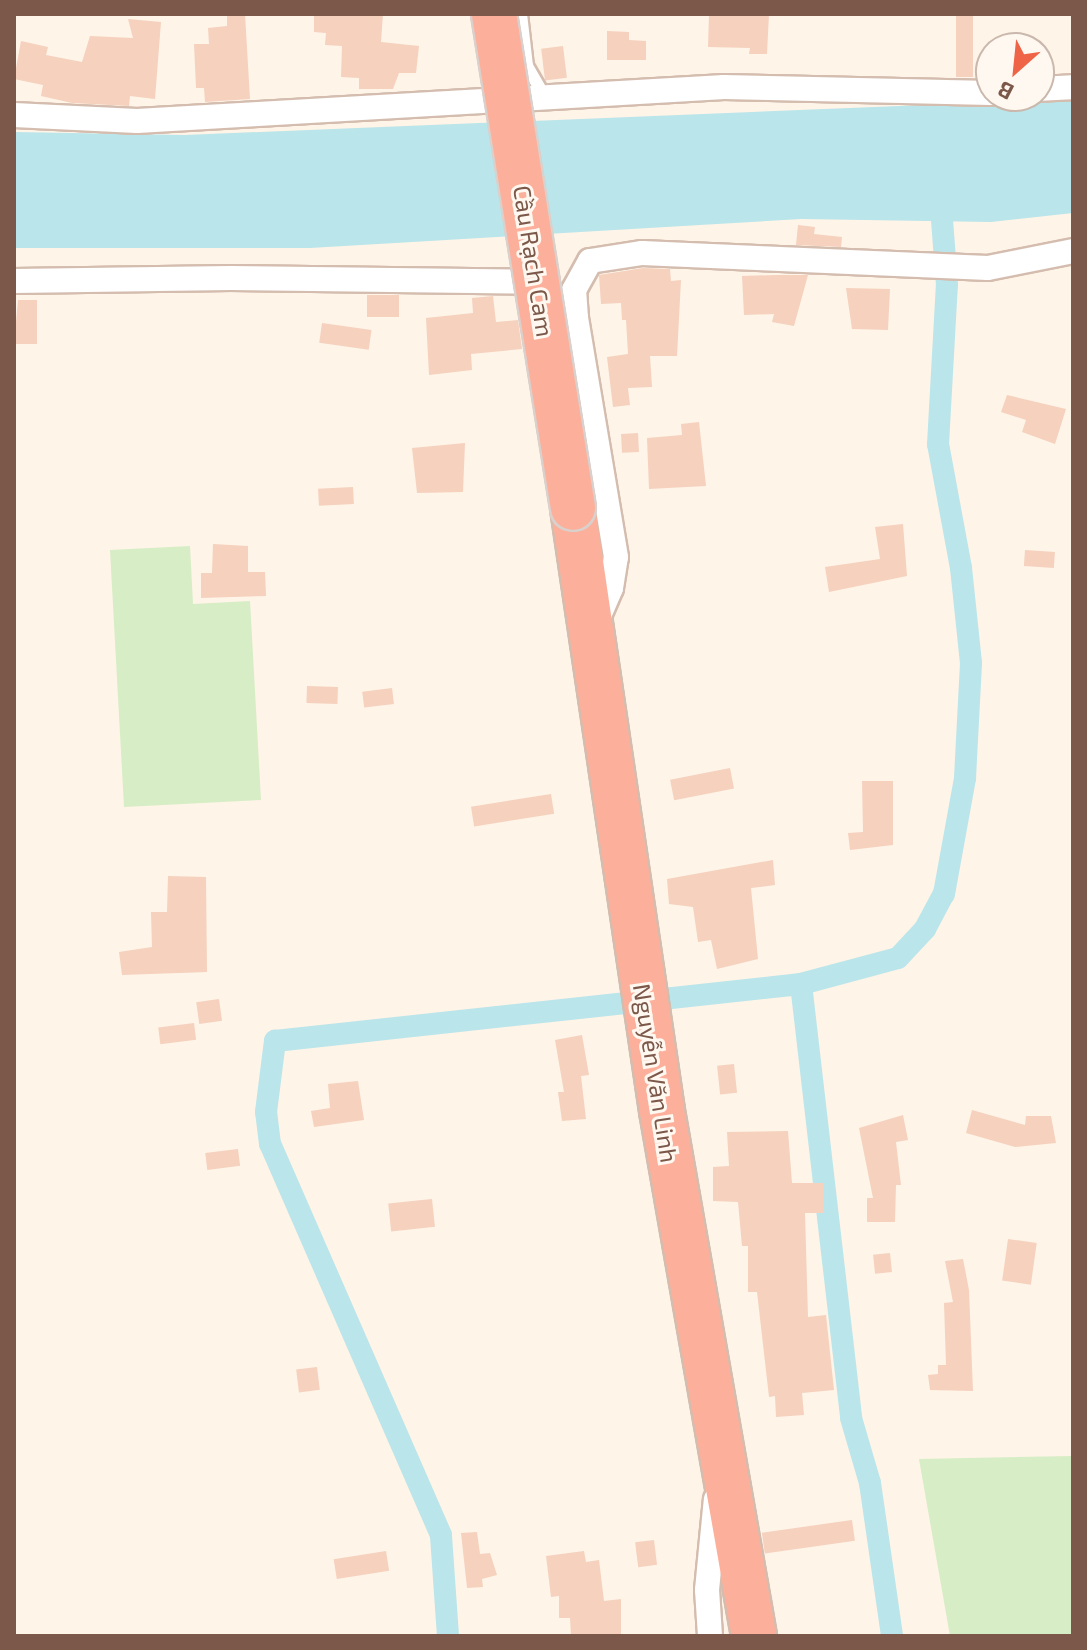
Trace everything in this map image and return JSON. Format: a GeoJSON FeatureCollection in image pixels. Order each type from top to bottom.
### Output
{"type":"FeatureCollection","features":[{"type":"Feature","properties":{"kind":"highway","name":"Cầu Rạch Cam"},"geometry":{"type":"LineString","coordinates":[[494,14],[573,508]]}},
{"type":"Feature","properties":{"kind":"highway","name":"Nguyễn Văn Linh"},"geometry":{"type":"LineString","coordinates":[[573,508],[620,851],[720,1463],[754,1636]]}},
{"type":"Feature","properties":{"kind":"street"},"geometry":{"type":"LineString","coordinates":[[14,115],[137,121],[323,113],[544,95],[724,87],[975,93]]}},
{"type":"Feature","properties":{"kind":"street"},"geometry":{"type":"LineString","coordinates":[[589,638],[611,588],[616,557],[584,383],[574,290],[590,261],[612,255],[988,268],[1073,251]]}},
{"type":"Feature","properties":{"kind":"street"},"geometry":{"type":"LineString","coordinates":[[14,281],[495,281],[556,283],[574,290]]}},
{"type":"Feature","properties":{"kind":"street"},"geometry":{"type":"LineString","coordinates":[[710,1636],[707,1590],[720,1463]]}},
{"type":"Feature","properties":{"kind":"lane"},"geometry":{"type":"LineString","coordinates":[[521,14],[527,66],[544,95]]}},
{"type":"Feature","properties":{"kind":"green space"},"geometry":{"type":"Polygon","coordinates":[[[190,546],[193,604],[250,601],[261,800],[124,807],[110,550],[190,546]]]}},
{"type":"Feature","properties":{"kind":"green space"},"geometry":{"type":"Polygon","coordinates":[[[1073,1456],[1073,1636],[950,1636],[919,1459],[1073,1456]]]}},
{"type":"Feature","properties":{"kind":"water"},"geometry":{"type":"Polygon","coordinates":[[[1073,99],[1073,213],[991,222],[801,219],[310,248],[14,248],[14,132],[185,135],[975,103],[975,112],[1055,112],[1055,100],[1073,99]]]}},
{"type":"Feature","properties":{"kind":"building"},"geometry":{"type":"Polygon","coordinates":[[[227,14],[245,14],[250,99],[205,102],[204,88],[196,88],[194,44],[209,44],[208,28],[227,26],[227,14]]]}},
{"type":"Feature","properties":{"kind":"building"},"geometry":{"type":"Polygon","coordinates":[[[314,14],[383,14],[381,42],[419,46],[416,73],[399,73],[393,89],[359,89],[359,78],[341,77],[342,46],[325,45],[326,33],[314,32],[314,14]]]}},
{"type":"Feature","properties":{"kind":"building"},"geometry":{"type":"Polygon","coordinates":[[[709,14],[769,14],[767,54],[749,54],[750,48],[708,47],[709,14]]]}},
{"type":"Feature","properties":{"kind":"building"},"geometry":{"type":"Polygon","coordinates":[[[956,14],[973,14],[973,77],[956,77],[956,14]]]}},
{"type":"Feature","properties":{"kind":"building"},"geometry":{"type":"Polygon","coordinates":[[[128,19],[161,22],[155,99],[130,96],[129,106],[72,103],[41,96],[43,85],[14,79],[21,41],[48,47],[46,55],[82,62],[90,36],[133,38],[128,19]]]}},
{"type":"Feature","properties":{"kind":"building"},"geometry":{"type":"Polygon","coordinates":[[[607,31],[629,32],[629,40],[646,41],[646,60],[607,60],[607,31]]]}},
{"type":"Feature","properties":{"kind":"building"},"geometry":{"type":"Polygon","coordinates":[[[563,46],[567,78],[545,80],[541,49],[563,46]]]}},
{"type":"Feature","properties":{"kind":"building"},"geometry":{"type":"Polygon","coordinates":[[[798,225],[815,227],[814,234],[842,237],[841,247],[796,245],[798,225]]]}},
{"type":"Feature","properties":{"kind":"building"},"geometry":{"type":"Polygon","coordinates":[[[643,268],[670,269],[671,281],[681,280],[677,356],[650,356],[652,387],[628,388],[630,405],[613,407],[607,357],[628,354],[626,320],[622,320],[621,303],[601,304],[599,275],[643,268]]]}},
{"type":"Feature","properties":{"kind":"building"},"geometry":{"type":"Polygon","coordinates":[[[808,275],[794,326],[772,322],[774,314],[744,315],[742,276],[808,275]]]}},
{"type":"Feature","properties":{"kind":"building"},"geometry":{"type":"Polygon","coordinates":[[[846,288],[890,289],[888,330],[852,329],[846,288]]]}},
{"type":"Feature","properties":{"kind":"building"},"geometry":{"type":"Polygon","coordinates":[[[367,295],[399,295],[399,317],[367,317],[367,295]]]}},
{"type":"Feature","properties":{"kind":"building"},"geometry":{"type":"Polygon","coordinates":[[[493,296],[496,322],[518,320],[522,349],[471,354],[472,370],[429,375],[426,318],[473,313],[472,298],[493,296]]]}},
{"type":"Feature","properties":{"kind":"building"},"geometry":{"type":"Polygon","coordinates":[[[18,300],[37,300],[37,344],[14,344],[18,300]]]}},
{"type":"Feature","properties":{"kind":"building"},"geometry":{"type":"Polygon","coordinates":[[[322,323],[372,330],[369,350],[319,343],[322,323]]]}},
{"type":"Feature","properties":{"kind":"building"},"geometry":{"type":"Polygon","coordinates":[[[1007,395],[1066,409],[1055,444],[1022,432],[1026,420],[1001,412],[1007,395]]]}},
{"type":"Feature","properties":{"kind":"building"},"geometry":{"type":"Polygon","coordinates":[[[699,422],[706,486],[649,489],[647,438],[682,435],[681,424],[699,422]]]}},
{"type":"Feature","properties":{"kind":"building"},"geometry":{"type":"Polygon","coordinates":[[[638,433],[639,452],[622,453],[621,434],[638,433]]]}},
{"type":"Feature","properties":{"kind":"building"},"geometry":{"type":"Polygon","coordinates":[[[465,443],[463,492],[417,493],[412,448],[465,443]]]}},
{"type":"Feature","properties":{"kind":"building"},"geometry":{"type":"Polygon","coordinates":[[[353,487],[354,504],[319,506],[318,489],[353,487]]]}},
{"type":"Feature","properties":{"kind":"building"},"geometry":{"type":"Polygon","coordinates":[[[903,524],[907,576],[829,592],[825,567],[880,559],[875,527],[903,524]]]}},
{"type":"Feature","properties":{"kind":"building"},"geometry":{"type":"Polygon","coordinates":[[[213,544],[248,546],[248,572],[265,572],[266,596],[201,598],[201,573],[212,573],[213,544]]]}},
{"type":"Feature","properties":{"kind":"building"},"geometry":{"type":"Polygon","coordinates":[[[1025,550],[1055,552],[1054,568],[1024,566],[1025,550]]]}},
{"type":"Feature","properties":{"kind":"building"},"geometry":{"type":"Polygon","coordinates":[[[307,686],[338,687],[337,704],[306,703],[307,686]]]}},
{"type":"Feature","properties":{"kind":"building"},"geometry":{"type":"Polygon","coordinates":[[[392,688],[394,704],[364,708],[362,692],[392,688]]]}},
{"type":"Feature","properties":{"kind":"building"},"geometry":{"type":"Polygon","coordinates":[[[730,768],[734,789],[674,800],[670,780],[730,768]]]}},
{"type":"Feature","properties":{"kind":"building"},"geometry":{"type":"Polygon","coordinates":[[[862,781],[893,781],[893,845],[850,850],[848,833],[863,832],[862,781]]]}},
{"type":"Feature","properties":{"kind":"building"},"geometry":{"type":"Polygon","coordinates":[[[551,794],[554,814],[474,826],[471,807],[551,794]]]}},
{"type":"Feature","properties":{"kind":"building"},"geometry":{"type":"Polygon","coordinates":[[[773,860],[775,885],[751,888],[758,959],[717,969],[711,940],[698,942],[693,907],[669,904],[667,879],[773,860]]]}},
{"type":"Feature","properties":{"kind":"building"},"geometry":{"type":"Polygon","coordinates":[[[168,876],[206,877],[207,972],[122,975],[119,952],[152,947],[151,912],[167,912],[168,876]]]}},
{"type":"Feature","properties":{"kind":"building"},"geometry":{"type":"Polygon","coordinates":[[[219,999],[222,1021],[199,1024],[196,1002],[219,999]]]}},
{"type":"Feature","properties":{"kind":"building"},"geometry":{"type":"Polygon","coordinates":[[[194,1023],[196,1040],[160,1044],[158,1027],[194,1023]]]}},
{"type":"Feature","properties":{"kind":"building"},"geometry":{"type":"Polygon","coordinates":[[[582,1035],[589,1075],[581,1076],[586,1119],[562,1121],[558,1092],[564,1092],[555,1040],[582,1035]]]}},
{"type":"Feature","properties":{"kind":"building"},"geometry":{"type":"Polygon","coordinates":[[[734,1064],[737,1093],[720,1095],[717,1066],[734,1064]]]}},
{"type":"Feature","properties":{"kind":"building"},"geometry":{"type":"Polygon","coordinates":[[[358,1081],[364,1120],[314,1127],[311,1111],[330,1108],[328,1084],[358,1081]]]}},
{"type":"Feature","properties":{"kind":"building"},"geometry":{"type":"Polygon","coordinates":[[[972,1110],[1025,1125],[1026,1116],[1051,1116],[1056,1143],[1015,1147],[966,1133],[972,1110]]]}},
{"type":"Feature","properties":{"kind":"building"},"geometry":{"type":"Polygon","coordinates":[[[903,1115],[908,1140],[896,1142],[901,1185],[896,1185],[895,1222],[867,1222],[867,1198],[873,1198],[859,1128],[903,1115]]]}},
{"type":"Feature","properties":{"kind":"building"},"geometry":{"type":"Polygon","coordinates":[[[788,1131],[792,1183],[824,1183],[824,1213],[805,1213],[808,1317],[826,1315],[834,1390],[802,1393],[804,1415],[776,1417],[775,1396],[769,1397],[757,1292],[748,1292],[748,1246],[742,1246],[738,1202],[713,1201],[713,1167],[729,1166],[727,1132],[788,1131]]]}},
{"type":"Feature","properties":{"kind":"building"},"geometry":{"type":"Polygon","coordinates":[[[238,1149],[240,1166],[207,1170],[205,1153],[238,1149]]]}},
{"type":"Feature","properties":{"kind":"building"},"geometry":{"type":"Polygon","coordinates":[[[432,1199],[435,1227],[391,1231],[388,1204],[432,1199]]]}},
{"type":"Feature","properties":{"kind":"building"},"geometry":{"type":"Polygon","coordinates":[[[1008,1239],[1037,1243],[1031,1285],[1002,1281],[1008,1239]]]}},
{"type":"Feature","properties":{"kind":"building"},"geometry":{"type":"Polygon","coordinates":[[[890,1253],[892,1272],[875,1274],[873,1255],[890,1253]]]}},
{"type":"Feature","properties":{"kind":"building"},"geometry":{"type":"Polygon","coordinates":[[[963,1259],[969,1290],[973,1391],[930,1390],[928,1375],[938,1374],[938,1365],[946,1365],[944,1303],[953,1302],[945,1261],[963,1259]]]}},
{"type":"Feature","properties":{"kind":"building"},"geometry":{"type":"Polygon","coordinates":[[[317,1367],[320,1390],[299,1392],[296,1370],[317,1367]]]}},
{"type":"Feature","properties":{"kind":"building"},"geometry":{"type":"Polygon","coordinates":[[[852,1520],[855,1541],[765,1553],[762,1533],[852,1520]]]}},
{"type":"Feature","properties":{"kind":"building"},"geometry":{"type":"Polygon","coordinates":[[[477,1532],[480,1554],[490,1553],[497,1575],[482,1579],[483,1587],[467,1588],[461,1533],[477,1532]]]}},
{"type":"Feature","properties":{"kind":"building"},"geometry":{"type":"Polygon","coordinates":[[[654,1540],[657,1565],[638,1567],[635,1542],[654,1540]]]}},
{"type":"Feature","properties":{"kind":"building"},"geometry":{"type":"Polygon","coordinates":[[[386,1551],[389,1571],[337,1579],[334,1559],[386,1551]]]}},
{"type":"Feature","properties":{"kind":"building"},"geometry":{"type":"Polygon","coordinates":[[[584,1551],[586,1562],[599,1560],[604,1601],[621,1599],[621,1636],[571,1636],[570,1618],[559,1618],[559,1596],[551,1597],[546,1556],[584,1551]]]}},
{"type":"Feature","properties":{"kind":"waterway"},"geometry":{"type":"LineString","coordinates":[[448,1636],[441,1535],[270,1144],[266,1112],[275,1041],[801,984],[898,958],[925,929],[944,894],[965,778],[971,663],[961,568],[938,444],[947,285],[940,193]]}},
{"type":"Feature","properties":{"kind":"waterway"},"geometry":{"type":"LineString","coordinates":[[801,984],[851,1418],[870,1483],[892,1636]]}}]}
